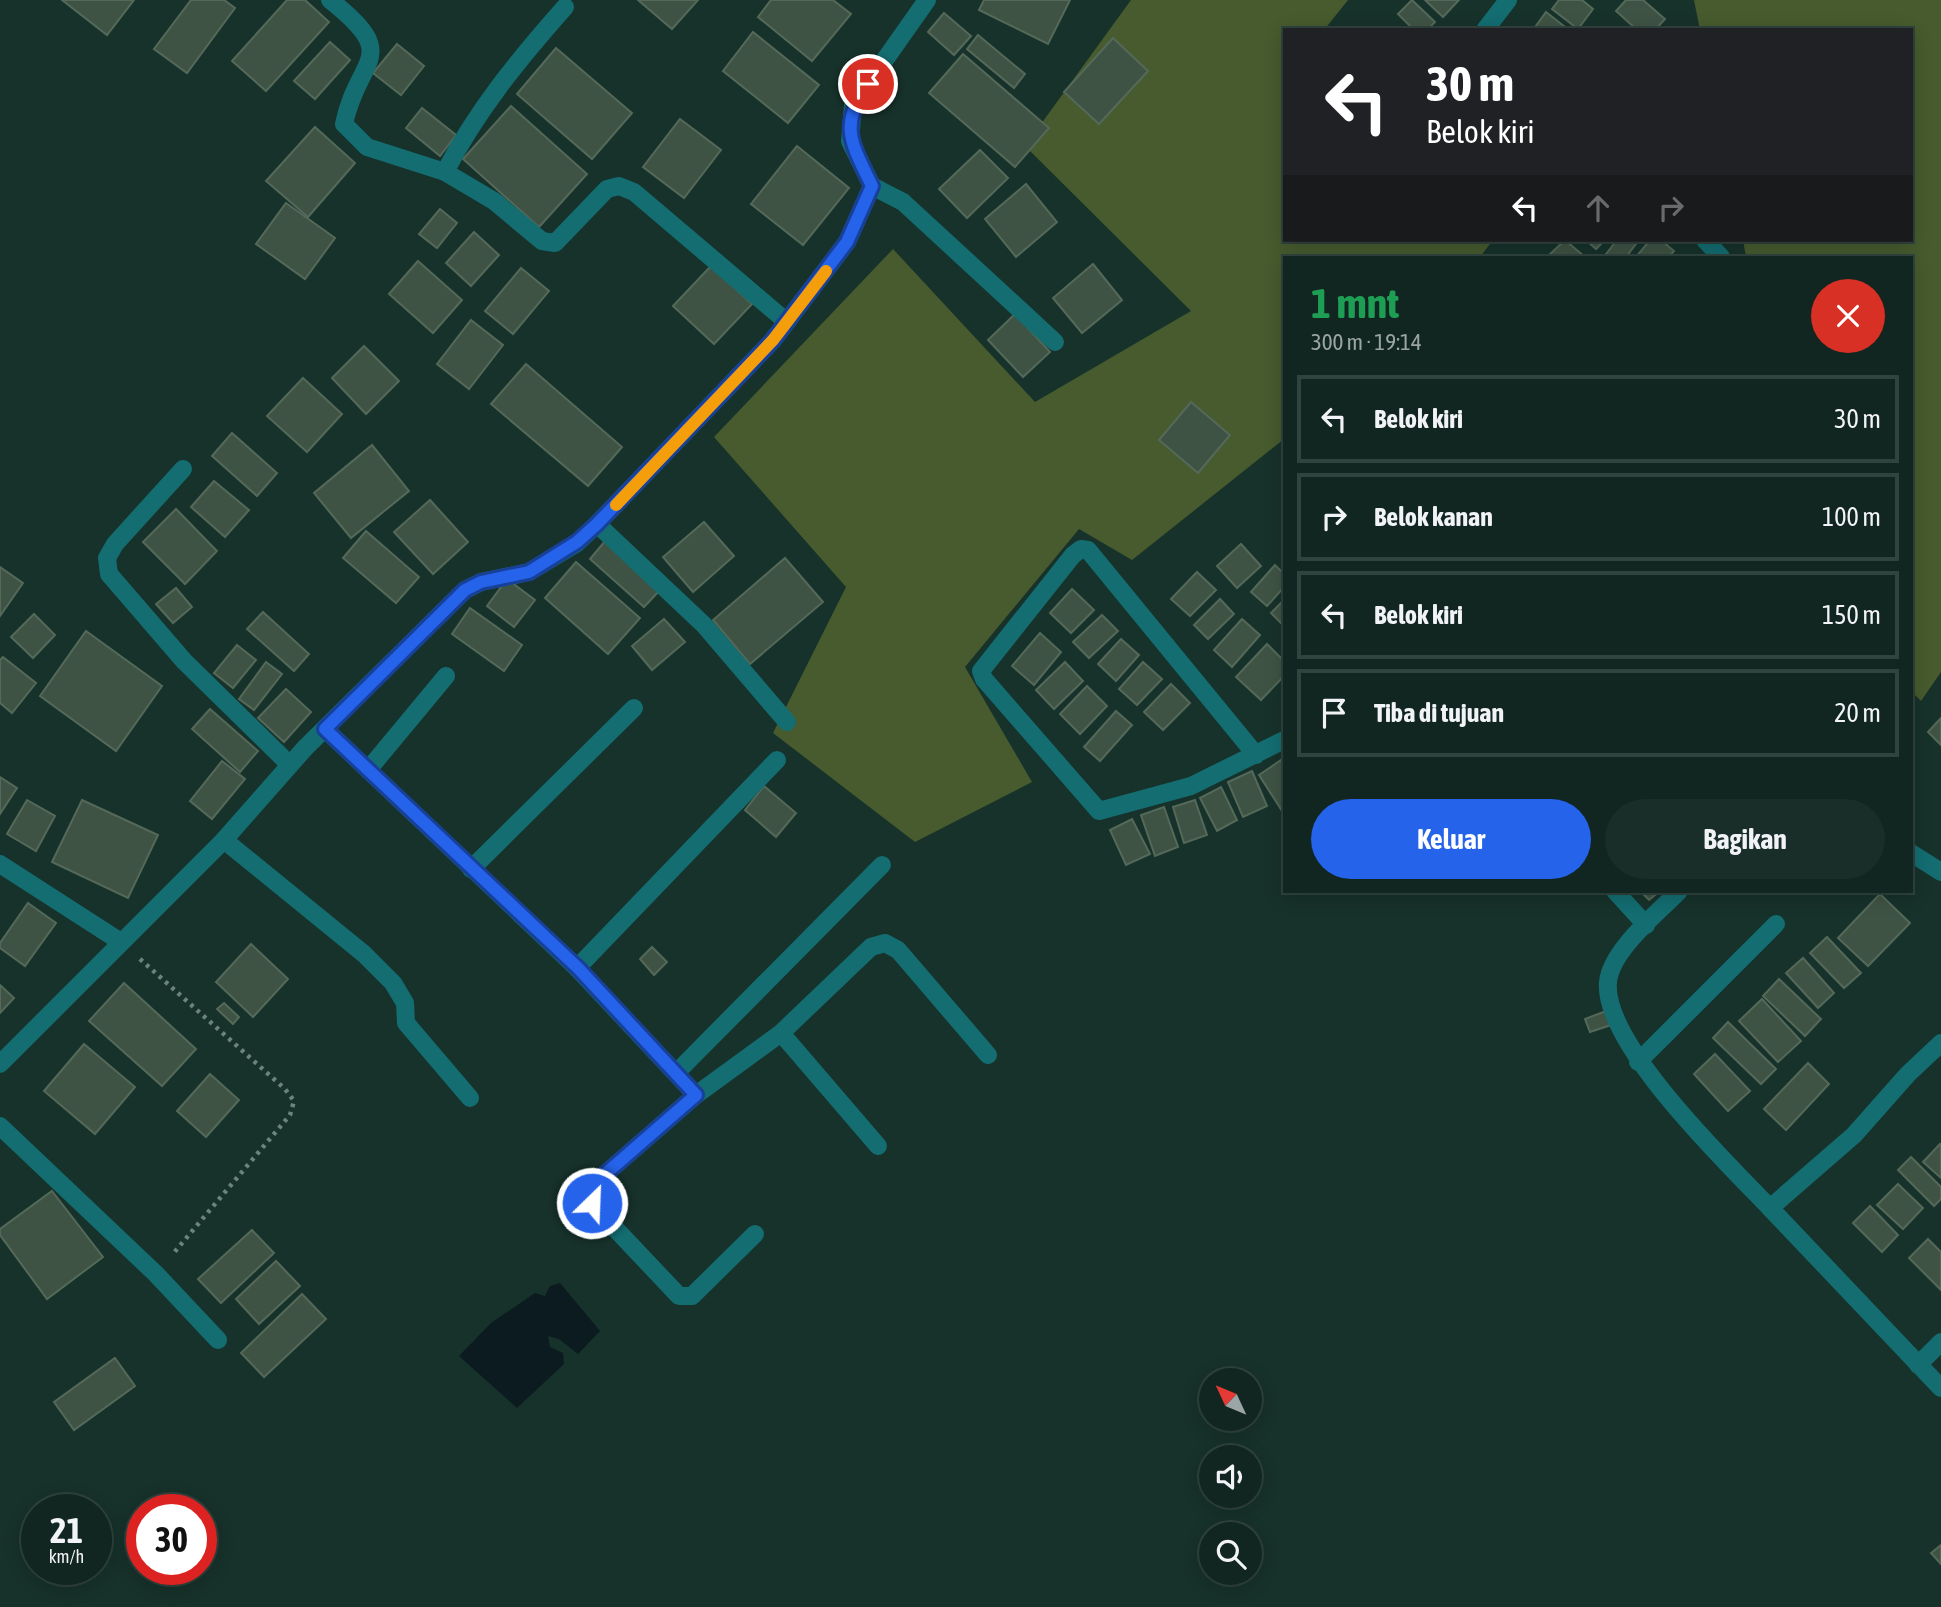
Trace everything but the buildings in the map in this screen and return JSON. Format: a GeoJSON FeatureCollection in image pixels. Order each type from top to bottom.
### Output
{"type":"FeatureCollection","features":[{"type":"Feature","properties":{"kind":"street"},"geometry":{"type":"LineString","coordinates":[[330,0],[365,30],[371,48],[344,124],[367,146],[445,172],[494,201],[542,241],[555,243],[607,190],[619,186],[634,192],[787,322]]}},
{"type":"Feature","properties":{"kind":"street"},"geometry":{"type":"LineString","coordinates":[[927,0],[853,105],[850,141],[872,186],[903,202],[1055,342]]}},
{"type":"Feature","properties":{"kind":"street"},"geometry":{"type":"LineString","coordinates":[[1487,28],[1508,0]]}},
{"type":"Feature","properties":{"kind":"street"},"geometry":{"type":"LineString","coordinates":[[445,172],[464,135],[505,76],[565,7]]}},
{"type":"Feature","properties":{"kind":"street"},"geometry":{"type":"LineString","coordinates":[[0,1064],[224,840],[290,765],[465,590],[481,582],[529,572],[577,542],[670,451],[787,322],[847,242],[872,186]]}},
{"type":"Feature","properties":{"kind":"street"},"geometry":{"type":"LineString","coordinates":[[1706,242],[1720,256]]}},
{"type":"Feature","properties":{"kind":"street"},"geometry":{"type":"LineString","coordinates":[[183,469],[115,544],[107,558],[109,574],[184,661],[290,765]]}},
{"type":"Feature","properties":{"kind":"street"},"geometry":{"type":"LineString","coordinates":[[597,524],[704,625],[787,722]]}},
{"type":"Feature","properties":{"kind":"street"},"geometry":{"type":"LineString","coordinates":[[1256,755],[1088,550],[1081,549],[1073,555],[981,671],[984,679],[1099,811],[1191,786],[1256,755],[1283,741]]}},
{"type":"Feature","properties":{"kind":"street"},"geometry":{"type":"LineString","coordinates":[[368,770],[446,676]]}},
{"type":"Feature","properties":{"kind":"street"},"geometry":{"type":"LineString","coordinates":[[471,869],[634,708]]}},
{"type":"Feature","properties":{"kind":"street"},"geometry":{"type":"LineString","coordinates":[[325,729],[578,968],[696,1095]]}},
{"type":"Feature","properties":{"kind":"street"},"geometry":{"type":"LineString","coordinates":[[578,968],[777,760]]}},
{"type":"Feature","properties":{"kind":"street"},"geometry":{"type":"LineString","coordinates":[[224,840],[364,954],[393,984],[405,1003],[406,1023],[470,1098]]}},
{"type":"Feature","properties":{"kind":"street"},"geometry":{"type":"LineString","coordinates":[[1913,854],[1941,872]]}},
{"type":"Feature","properties":{"kind":"street"},"geometry":{"type":"LineString","coordinates":[[0,864],[121,942]]}},
{"type":"Feature","properties":{"kind":"street"},"geometry":{"type":"LineString","coordinates":[[677,1072],[882,865]]}},
{"type":"Feature","properties":{"kind":"street"},"geometry":{"type":"LineString","coordinates":[[1617,893],[1647,925]]}},
{"type":"Feature","properties":{"kind":"street"},"geometry":{"type":"LineString","coordinates":[[1677,893],[1616,961],[1608,981],[1609,997],[1639,1062],[1703,1139],[1941,1388]]}},
{"type":"Feature","properties":{"kind":"street"},"geometry":{"type":"LineString","coordinates":[[1639,1062],[1776,924]]}},
{"type":"Feature","properties":{"kind":"street"},"geometry":{"type":"LineString","coordinates":[[755,1234],[692,1296],[679,1296],[592,1203],[595,1187],[603,1176],[696,1095],[780,1032],[871,947],[885,943],[898,950],[988,1055]]}},
{"type":"Feature","properties":{"kind":"street"},"geometry":{"type":"LineString","coordinates":[[780,1032],[878,1146]]}},
{"type":"Feature","properties":{"kind":"street"},"geometry":{"type":"LineString","coordinates":[[1770,1208],[1854,1135],[1941,1043]]}},
{"type":"Feature","properties":{"kind":"street"},"geometry":{"type":"LineString","coordinates":[[0,1126],[156,1274],[218,1339]]}},
{"type":"Feature","properties":{"kind":"street"},"geometry":{"type":"LineString","coordinates":[[1918,1366],[1941,1342]]}},
{"type":"Feature","properties":{"kind":"path"},"geometry":{"type":"LineString","coordinates":[[121,942],[285,1089],[294,1101],[290,1115],[156,1274]]}},
{"type":"Feature","properties":{"kind":"green space"},"geometry":{"type":"Polygon","coordinates":[[[1131,0],[1348,0],[1326,28],[1283,28],[1283,242],[1491,242],[1481,256],[1283,256],[1283,440],[1132,560],[1079,529],[965,667],[1032,782],[915,842],[773,733],[846,587],[714,437],[893,249],[1035,402],[1191,311],[1025,146],[1131,0]]]}},
{"type":"Feature","properties":{"kind":"green space"},"geometry":{"type":"Polygon","coordinates":[[[1694,0],[1941,0],[1941,672],[1921,701],[1913,693],[1913,256],[1746,256],[1743,242],[1913,242],[1913,28],[1700,28],[1694,0]]]}},
{"type":"Feature","properties":{"kind":"shaded area"},"geometry":{"type":"Polygon","coordinates":[[[560,1283],[600,1331],[578,1354],[559,1339],[548,1336],[550,1347],[563,1353],[564,1364],[517,1408],[459,1356],[491,1323],[535,1293],[545,1296],[550,1286],[560,1283]]]}},
{"type":"Feature","properties":{"kind":"slow traffic"},"geometry":{"type":"LineString","coordinates":[[616,505],[773,340],[826,271]]}},
{"type":"Feature","properties":{"kind":"route"},"geometry":{"type":"LineString","coordinates":[[592,1203],[595,1187],[603,1176],[696,1095],[578,968],[325,729],[465,590],[481,582],[529,572],[577,542],[661,460],[773,340],[847,242],[872,186],[850,141],[853,105],[868,84]]}}]}
